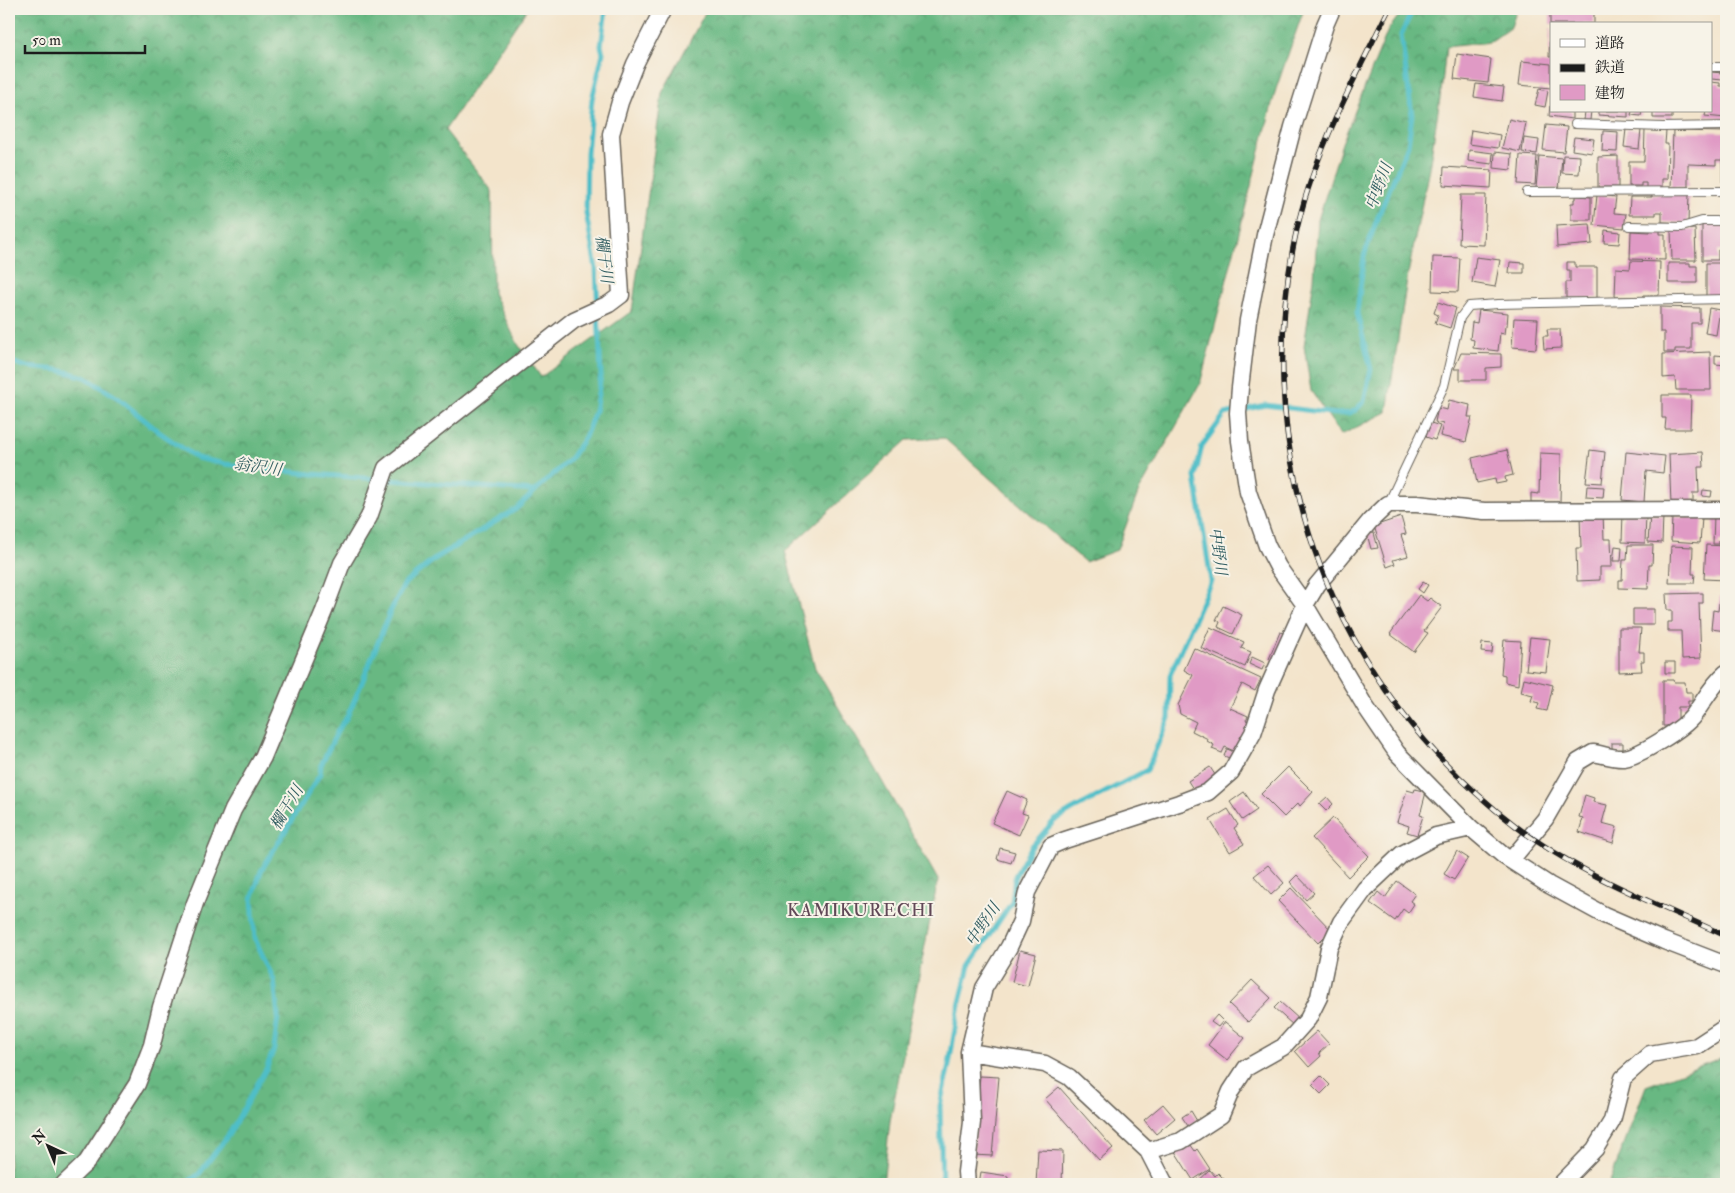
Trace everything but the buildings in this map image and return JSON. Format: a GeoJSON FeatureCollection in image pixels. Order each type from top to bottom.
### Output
{"type":"FeatureCollection","features":[{"type":"Feature","properties":{"kind":"street"},"geometry":{"type":"LineString","coordinates":[[64,1184],[87,1162],[137,1084],[152,1046],[161,1007],[202,886],[233,810],[263,757],[342,563],[369,517],[386,468],[574,320],[610,304],[621,295],[611,134],[620,102],[632,72],[662,9]]}},
{"type":"Feature","properties":{"kind":"street"},"geometry":{"type":"LineString","coordinates":[[1332,9],[1325,25],[1293,127],[1265,235],[1248,320],[1238,413],[1240,440],[1248,492],[1267,546],[1278,567],[1305,605],[1365,706],[1397,753],[1471,828],[1511,860],[1549,885],[1604,915],[1726,965]]}},
{"type":"Feature","properties":{"kind":"street"},"geometry":{"type":"LineString","coordinates":[[967,1184],[966,1172],[972,1122],[969,1052],[984,988],[1009,947],[1021,921],[1027,892],[1051,846],[1208,792],[1232,772],[1253,733],[1266,690],[1305,605],[1342,554],[1370,521],[1388,504],[1417,504],[1484,511],[1726,510]]}},
{"type":"Feature","properties":{"kind":"street"},"geometry":{"type":"LineString","coordinates":[[1511,860],[1544,819],[1578,762],[1593,753],[1623,758],[1674,733],[1692,718],[1715,682],[1726,673]]}},
{"type":"Feature","properties":{"kind":"street"},"geometry":{"type":"LineString","coordinates":[[1148,1151],[1181,1141],[1221,1115],[1231,1091],[1246,1068],[1283,1047],[1308,1019],[1319,997],[1329,948],[1341,922],[1365,889],[1402,854],[1436,836],[1471,828]]}},
{"type":"Feature","properties":{"kind":"street"},"geometry":{"type":"LineString","coordinates":[[1561,1184],[1595,1150],[1612,1121],[1623,1078],[1650,1054],[1698,1046],[1726,1027]]}},
{"type":"Feature","properties":{"kind":"street"},"geometry":{"type":"LineString","coordinates":[[969,1052],[1045,1064],[1069,1077],[1148,1151],[1165,1184]]}},
{"type":"Feature","properties":{"kind":"lane"},"geometry":{"type":"LineString","coordinates":[[1712,67],[1726,68]]}},
{"type":"Feature","properties":{"kind":"lane"},"geometry":{"type":"LineString","coordinates":[[1574,124],[1662,127],[1726,126]]}},
{"type":"Feature","properties":{"kind":"lane"},"geometry":{"type":"LineString","coordinates":[[1527,192],[1726,191]]}},
{"type":"Feature","properties":{"kind":"lane"},"geometry":{"type":"LineString","coordinates":[[1629,226],[1682,227],[1702,221],[1726,221]]}},
{"type":"Feature","properties":{"kind":"lane"},"geometry":{"type":"LineString","coordinates":[[1388,504],[1444,386],[1460,318],[1469,306],[1726,299]]}},
{"type":"Feature","properties":{"kind":"green space"},"geometry":{"type":"Polygon","coordinates":[[[9,9],[527,9],[445,130],[492,191],[493,293],[517,343],[541,377],[632,311],[662,93],[707,9],[1304,9],[1276,89],[1200,384],[1138,493],[1117,550],[1085,562],[944,438],[907,440],[785,551],[815,668],[938,880],[890,1121],[883,1184],[9,1184],[9,9]]]}},
{"type":"Feature","properties":{"kind":"green space"},"geometry":{"type":"Polygon","coordinates":[[[1404,9],[1517,9],[1511,27],[1490,42],[1446,47],[1430,163],[1407,279],[1387,412],[1341,435],[1311,391],[1304,346],[1314,279],[1318,220],[1342,143],[1388,30],[1404,9]]]}},
{"type":"Feature","properties":{"kind":"green space"},"geometry":{"type":"Polygon","coordinates":[[[1726,1056],[1726,1184],[1609,1184],[1646,1086],[1726,1056]]]}},
{"type":"Feature","properties":{"kind":"waterway","name":"欄干川"},"geometry":{"type":"LineString","coordinates":[[535,491],[570,459],[585,437],[595,411],[601,375],[596,269],[586,213],[587,153],[592,99],[603,53],[601,46],[606,9]]}},
{"type":"Feature","properties":{"kind":"waterway","name":"中野川"},"geometry":{"type":"LineString","coordinates":[[942,1184],[940,1106],[958,1010],[969,966],[1012,902],[1015,876],[1032,846],[1054,821],[1147,770],[1169,718],[1170,675],[1211,581],[1195,477],[1202,446],[1225,414],[1265,405],[1337,414],[1349,413],[1356,410],[1364,401],[1371,369],[1357,313],[1364,256],[1377,219],[1408,145],[1412,115],[1401,35],[1413,9]]}},
{"type":"Feature","properties":{"kind":"waterway","name":"翁沢川"},"geometry":{"type":"LineString","coordinates":[[9,361],[27,367],[59,370],[85,377],[118,398],[159,432],[197,458],[225,464],[312,474],[535,491]]}},
{"type":"Feature","properties":{"kind":"waterway","name":"欄干川"},"geometry":{"type":"LineString","coordinates":[[185,1184],[199,1174],[229,1134],[266,1069],[274,1049],[278,1016],[274,980],[255,939],[252,899],[261,871],[320,774],[321,765],[338,730],[347,717],[390,612],[405,583],[436,558],[516,509],[535,491]]}},
{"type":"Feature","properties":{"kind":"railway"},"geometry":{"type":"LineString","coordinates":[[1389,9],[1334,121],[1311,179],[1295,238],[1284,322],[1284,405],[1297,486],[1320,564],[1354,638],[1398,708],[1453,771],[1517,827],[1566,860],[1618,887],[1726,936]]}},
{"type":"Feature","properties":{"kind":"district","name":"KAMIKURECHI"},"geometry":{"type":"Point","coordinates":[861,910]}}]}
